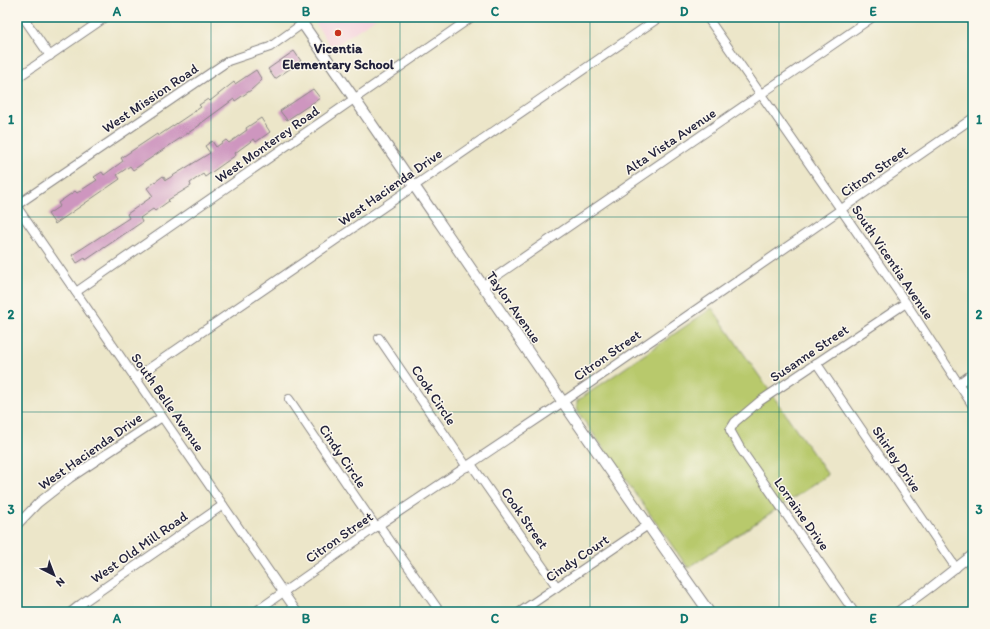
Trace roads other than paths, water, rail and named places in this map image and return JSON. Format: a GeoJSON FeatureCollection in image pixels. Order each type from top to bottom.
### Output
{"type":"FeatureCollection","features":[{"type":"Feature","properties":{"kind":"street"},"geometry":{"type":"LineString","coordinates":[[23,17],[50,56]]}},
{"type":"Feature","properties":{"kind":"street"},"geometry":{"type":"LineString","coordinates":[[17,78],[106,17]]}},
{"type":"Feature","properties":{"kind":"street","name":"West Monterey Road"},"geometry":{"type":"LineString","coordinates":[[76,292],[472,17]]}},
{"type":"Feature","properties":{"kind":"street","name":"West Hacienda Drive"},"geometry":{"type":"LineString","coordinates":[[135,378],[660,17]]}},
{"type":"Feature","properties":{"kind":"street","name":"South Vicentia Avenue"},"geometry":{"type":"LineString","coordinates":[[707,17],[906,303],[973,406]]}},
{"type":"Feature","properties":{"kind":"street","name":"Alta Vista Avenue"},"geometry":{"type":"LineString","coordinates":[[482,286],[873,17]]}},
{"type":"Feature","properties":{"kind":"street","name":"Taylor Avenue"},"geometry":{"type":"LineString","coordinates":[[300,20],[415,185],[562,402],[709,612]]}},
{"type":"Feature","properties":{"kind":"street","name":"West Mission Road"},"geometry":{"type":"LineString","coordinates":[[17,206],[228,61],[270,47],[300,20]]}},
{"type":"Feature","properties":{"kind":"street","name":"Citron Street"},"geometry":{"type":"LineString","coordinates":[[255,612],[973,118]]}},
{"type":"Feature","properties":{"kind":"street","name":"South Belle Avenue"},"geometry":{"type":"LineString","coordinates":[[17,206],[297,612]]}},
{"type":"Feature","properties":{"kind":"street","name":"Susanne Street"},"geometry":{"type":"LineString","coordinates":[[730,430],[735,422],[760,401],[906,303]]}},
{"type":"Feature","properties":{"kind":"street","name":"Cook Circle"},"geometry":{"type":"LineString","coordinates":[[379,338],[469,465]]}},
{"type":"Feature","properties":{"kind":"street","name":"Shirley Drive"},"geometry":{"type":"LineString","coordinates":[[817,364],[956,568]]}},
{"type":"Feature","properties":{"kind":"street"},"geometry":{"type":"LineString","coordinates":[[958,384],[973,373]]}},
{"type":"Feature","properties":{"kind":"street","name":"Cindy Circle"},"geometry":{"type":"LineString","coordinates":[[289,399],[378,526]]}},
{"type":"Feature","properties":{"kind":"street","name":"West Hacienda Drive"},"geometry":{"type":"LineString","coordinates":[[17,525],[38,503],[70,478],[162,417]]}},
{"type":"Feature","properties":{"kind":"street","name":"Lorraine Drive"},"geometry":{"type":"LineString","coordinates":[[730,430],[740,448],[854,612]]}},
{"type":"Feature","properties":{"kind":"street","name":"Cook Street"},"geometry":{"type":"LineString","coordinates":[[469,465],[557,587]]}},
{"type":"Feature","properties":{"kind":"street","name":"West Old Mill Road"},"geometry":{"type":"LineString","coordinates":[[71,612],[80,604],[223,505]]}},
{"type":"Feature","properties":{"kind":"street","name":"Cindy Court"},"geometry":{"type":"LineString","coordinates":[[520,612],[648,525]]}},
{"type":"Feature","properties":{"kind":"street"},"geometry":{"type":"LineString","coordinates":[[378,526],[440,612]]}},
{"type":"Feature","properties":{"kind":"street"},"geometry":{"type":"LineString","coordinates":[[897,612],[973,554]]}},
{"type":"Feature","properties":{"kind":"place","name":"Vicentia Elementary School"},"geometry":{"type":"Point","coordinates":[338,33]}}]}
